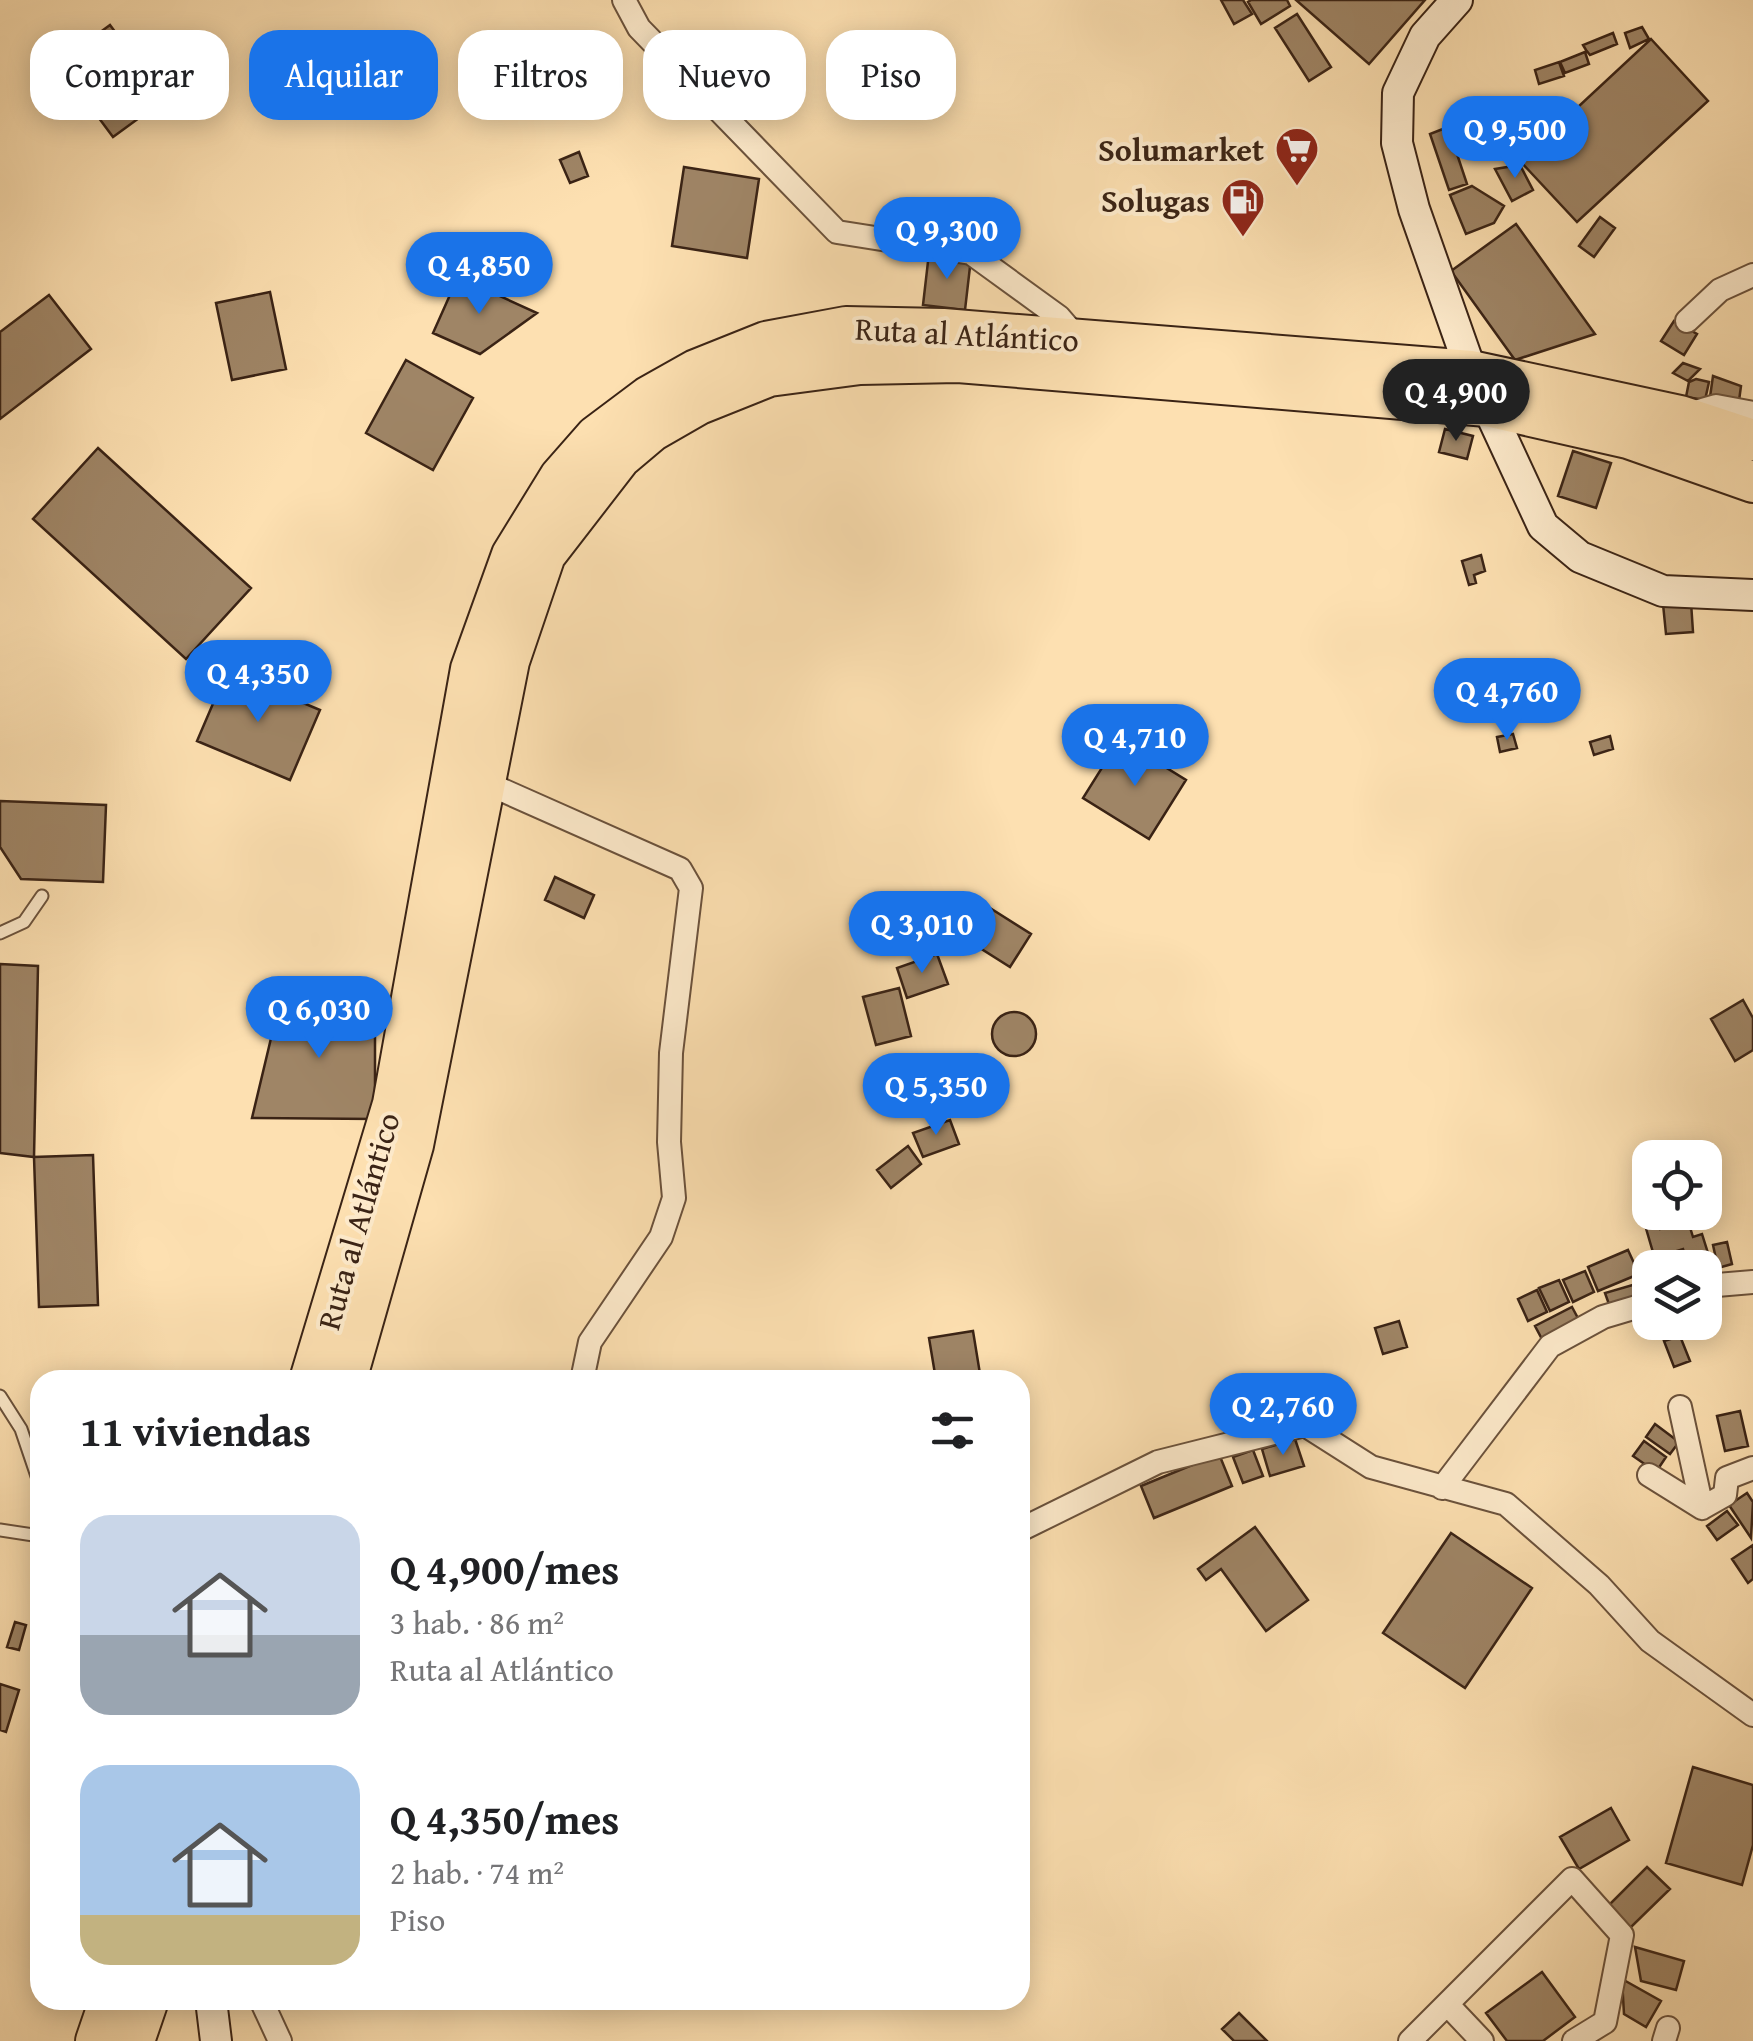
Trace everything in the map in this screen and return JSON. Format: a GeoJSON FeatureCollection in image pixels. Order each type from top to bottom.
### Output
{"type":"FeatureCollection","features":[{"type":"Feature","properties":{"kind":"highway","name":"Ruta al Atlántico"},"geometry":{"type":"LineString","coordinates":[[313,1370],[393,1104],[471,669],[512,555],[560,478],[596,436],[648,397],[696,370],[766,342],[846,327],[1078,339],[1479,388],[1680,416],[1753,440]]}},
{"type":"Feature","properties":{"kind":"highway","name":"Ruta al Atlántico"},"geometry":{"type":"LineString","coordinates":[[349,1370],[413,1145],[509,661],[545,556],[580,504],[620,458],[652,431],[699,404],[769,376],[860,364],[958,362],[1479,388],[1753,482]]}},
{"type":"Feature","properties":{"kind":"highway"},"geometry":{"type":"LineString","coordinates":[[96,2041],[107,2010]]}},
{"type":"Feature","properties":{"kind":"highway"},"geometry":{"type":"LineString","coordinates":[[134,2041],[145,2010]]}},
{"type":"Feature","properties":{"kind":"street"},"geometry":{"type":"LineString","coordinates":[[624,0],[639,28],[837,232],[971,253],[1059,317],[1078,339]]}},
{"type":"Feature","properties":{"kind":"street"},"geometry":{"type":"LineString","coordinates":[[1457,0],[1425,36],[1398,94],[1397,142],[1414,209],[1479,388],[1543,526],[1580,556],[1664,591],[1753,595]]}},
{"type":"Feature","properties":{"kind":"street"},"geometry":{"type":"LineString","coordinates":[[1688,321],[1720,290],[1753,275]]}},
{"type":"Feature","properties":{"kind":"street"},"geometry":{"type":"LineString","coordinates":[[1680,416],[1716,406],[1753,414]]}},
{"type":"Feature","properties":{"kind":"street"},"geometry":{"type":"LineString","coordinates":[[484,782],[680,870],[691,888],[671,1053],[669,1142],[674,1198],[661,1236],[590,1342],[584,1370]]}},
{"type":"Feature","properties":{"kind":"street"},"geometry":{"type":"LineString","coordinates":[[1722,1285],[1753,1282]]}},
{"type":"Feature","properties":{"kind":"street"},"geometry":{"type":"LineString","coordinates":[[1442,1488],[1550,1346],[1603,1318],[1632,1309]]}},
{"type":"Feature","properties":{"kind":"street"},"geometry":{"type":"LineString","coordinates":[[1680,1407],[1702,1508]]}},
{"type":"Feature","properties":{"kind":"street"},"geometry":{"type":"LineString","coordinates":[[1030,1525],[1158,1462],[1305,1425],[1372,1467],[1506,1504],[1599,1584],[1650,1641],[1753,1715]]}},
{"type":"Feature","properties":{"kind":"street"},"geometry":{"type":"LineString","coordinates":[[1702,1508],[1725,1495],[1726,1478],[1753,1468]]}},
{"type":"Feature","properties":{"kind":"street"},"geometry":{"type":"LineString","coordinates":[[1649,1475],[1702,1508]]}},
{"type":"Feature","properties":{"kind":"street"},"geometry":{"type":"LineString","coordinates":[[1410,2041],[1572,1879],[1622,1935],[1604,2022],[1574,2041]]}},
{"type":"Feature","properties":{"kind":"street"},"geometry":{"type":"LineString","coordinates":[[1448,2004],[1482,2041]]}},
{"type":"Feature","properties":{"kind":"street"},"geometry":{"type":"LineString","coordinates":[[212,2010],[216,2041]]}},
{"type":"Feature","properties":{"kind":"street"},"geometry":{"type":"LineString","coordinates":[[265,2010],[280,2041]]}},
{"type":"Feature","properties":{"kind":"lane"},"geometry":{"type":"LineString","coordinates":[[0,932],[24,922],[42,896]]}},
{"type":"Feature","properties":{"kind":"lane"},"geometry":{"type":"LineString","coordinates":[[0,1396],[21,1429],[30,1456]]}},
{"type":"Feature","properties":{"kind":"lane"},"geometry":{"type":"LineString","coordinates":[[0,1530],[30,1534]]}},
{"type":"Feature","properties":{"kind":"building"},"geometry":{"type":"Polygon","coordinates":[[[1221,0],[1243,0],[1252,14],[1234,24],[1221,0]]]}},
{"type":"Feature","properties":{"kind":"building"},"geometry":{"type":"Polygon","coordinates":[[[1287,0],[1290,6],[1261,24],[1248,2],[1287,0]]]}},
{"type":"Feature","properties":{"kind":"building"},"geometry":{"type":"Polygon","coordinates":[[[1296,0],[1425,0],[1369,64],[1296,0]]]}},
{"type":"Feature","properties":{"kind":"building"},"geometry":{"type":"Polygon","coordinates":[[[1297,14],[1331,67],[1309,81],[1275,28],[1297,14]]]}},
{"type":"Feature","properties":{"kind":"building"},"geometry":{"type":"Polygon","coordinates":[[[1642,27],[1649,39],[1630,48],[1625,33],[1642,27]]]}},
{"type":"Feature","properties":{"kind":"building"},"geometry":{"type":"Polygon","coordinates":[[[1613,33],[1617,44],[1590,55],[1583,45],[1613,33]]]}},
{"type":"Feature","properties":{"kind":"building"},"geometry":{"type":"Polygon","coordinates":[[[1651,39],[1708,101],[1577,222],[1520,161],[1651,39]]]}},
{"type":"Feature","properties":{"kind":"building"},"geometry":{"type":"Polygon","coordinates":[[[1585,52],[1589,64],[1565,73],[1560,62],[1585,52]]]}},
{"type":"Feature","properties":{"kind":"building"},"geometry":{"type":"Polygon","coordinates":[[[1559,62],[1564,76],[1539,84],[1535,70],[1559,62]]]}},
{"type":"Feature","properties":{"kind":"building"},"geometry":{"type":"Polygon","coordinates":[[[100,120],[136,120],[113,137],[100,120]]]}},
{"type":"Feature","properties":{"kind":"building"},"geometry":{"type":"Polygon","coordinates":[[[1448,127],[1467,184],[1449,190],[1430,134],[1448,127]]]}},
{"type":"Feature","properties":{"kind":"building"},"geometry":{"type":"Polygon","coordinates":[[[579,152],[588,176],[570,183],[560,160],[579,152]]]}},
{"type":"Feature","properties":{"kind":"building"},"geometry":{"type":"Polygon","coordinates":[[[1520,165],[1533,190],[1512,201],[1495,169],[1520,165]]]}},
{"type":"Feature","properties":{"kind":"building"},"geometry":{"type":"Polygon","coordinates":[[[684,167],[759,179],[747,258],[672,246],[684,167]]]}},
{"type":"Feature","properties":{"kind":"building"},"geometry":{"type":"Polygon","coordinates":[[[1472,186],[1504,206],[1494,223],[1466,234],[1450,195],[1472,186]]]}},
{"type":"Feature","properties":{"kind":"building"},"geometry":{"type":"Polygon","coordinates":[[[1600,217],[1615,228],[1594,257],[1579,246],[1600,217]]]}},
{"type":"Feature","properties":{"kind":"building"},"geometry":{"type":"Polygon","coordinates":[[[1516,224],[1595,334],[1515,360],[1451,271],[1516,224]]]}},
{"type":"Feature","properties":{"kind":"building"},"geometry":{"type":"Polygon","coordinates":[[[929,253],[971,258],[965,310],[923,305],[929,253]]]}},
{"type":"Feature","properties":{"kind":"building"},"geometry":{"type":"Polygon","coordinates":[[[458,277],[537,313],[480,354],[433,333],[458,277]]]}},
{"type":"Feature","properties":{"kind":"building"},"geometry":{"type":"Polygon","coordinates":[[[270,292],[286,369],[232,380],[216,303],[270,292]]]}},
{"type":"Feature","properties":{"kind":"building"},"geometry":{"type":"Polygon","coordinates":[[[49,295],[91,349],[0,419],[0,332],[49,295]]]}},
{"type":"Feature","properties":{"kind":"building"},"geometry":{"type":"Polygon","coordinates":[[[1674,321],[1697,334],[1684,355],[1661,341],[1674,321]]]}},
{"type":"Feature","properties":{"kind":"building"},"geometry":{"type":"Polygon","coordinates":[[[406,360],[473,398],[433,470],[366,433],[406,360]]]}},
{"type":"Feature","properties":{"kind":"building"},"geometry":{"type":"Polygon","coordinates":[[[1683,363],[1700,369],[1688,381],[1673,373],[1683,363]]]}},
{"type":"Feature","properties":{"kind":"building"},"geometry":{"type":"Polygon","coordinates":[[[1713,376],[1741,386],[1738,408],[1709,404],[1713,376]]]}},
{"type":"Feature","properties":{"kind":"building"},"geometry":{"type":"Polygon","coordinates":[[[1689,382],[1709,382],[1705,400],[1686,397],[1689,382]]]}},
{"type":"Feature","properties":{"kind":"building"},"geometry":{"type":"Polygon","coordinates":[[[1445,429],[1473,436],[1467,459],[1439,452],[1445,429]]]}},
{"type":"Feature","properties":{"kind":"building"},"geometry":{"type":"Polygon","coordinates":[[[98,448],[251,588],[186,659],[33,519],[98,448]]]}},
{"type":"Feature","properties":{"kind":"building"},"geometry":{"type":"Polygon","coordinates":[[[1573,451],[1611,463],[1596,508],[1558,496],[1573,451]]]}},
{"type":"Feature","properties":{"kind":"building"},"geometry":{"type":"Polygon","coordinates":[[[1481,555],[1485,571],[1474,575],[1476,583],[1469,585],[1462,561],[1481,555]]]}},
{"type":"Feature","properties":{"kind":"building"},"geometry":{"type":"Polygon","coordinates":[[[1691,602],[1693,632],[1666,634],[1663,604],[1691,602]]]}},
{"type":"Feature","properties":{"kind":"building"},"geometry":{"type":"Polygon","coordinates":[[[227,671],[320,710],[290,780],[197,741],[227,671]]]}},
{"type":"Feature","properties":{"kind":"building"},"geometry":{"type":"Polygon","coordinates":[[[1513,734],[1517,748],[1500,752],[1497,737],[1513,734]]]}},
{"type":"Feature","properties":{"kind":"building"},"geometry":{"type":"Polygon","coordinates":[[[1610,736],[1613,749],[1594,755],[1590,742],[1610,736]]]}},
{"type":"Feature","properties":{"kind":"building"},"geometry":{"type":"Polygon","coordinates":[[[1120,739],[1186,780],[1149,839],[1083,798],[1120,739]]]}},
{"type":"Feature","properties":{"kind":"building"},"geometry":{"type":"Polygon","coordinates":[[[0,801],[106,805],[103,882],[21,879],[0,847],[0,801]]]}},
{"type":"Feature","properties":{"kind":"building"},"geometry":{"type":"Polygon","coordinates":[[[555,877],[594,895],[584,918],[545,900],[555,877]]]}},
{"type":"Feature","properties":{"kind":"building"},"geometry":{"type":"Polygon","coordinates":[[[971,896],[1031,934],[1010,967],[950,929],[971,896]]]}},
{"type":"Feature","properties":{"kind":"building"},"geometry":{"type":"Polygon","coordinates":[[[937,954],[948,984],[907,998],[897,968],[937,954]]]}},
{"type":"Feature","properties":{"kind":"building"},"geometry":{"type":"Polygon","coordinates":[[[0,964],[38,966],[34,1157],[0,1153],[0,964]]]}},
{"type":"Feature","properties":{"kind":"building"},"geometry":{"type":"Polygon","coordinates":[[[283,988],[375,1010],[375,1119],[252,1118],[283,988]]]}},
{"type":"Feature","properties":{"kind":"building"},"geometry":{"type":"Polygon","coordinates":[[[899,988],[911,1036],[876,1045],[863,997],[899,988]]]}},
{"type":"Feature","properties":{"kind":"building"},"geometry":{"type":"Polygon","coordinates":[[[1743,1000],[1753,1018],[1753,1050],[1735,1061],[1711,1019],[1743,1000]]]}},
{"type":"Feature","properties":{"kind":"building"},"geometry":{"type":"Polygon","coordinates":[[[1014,1012],[1029,1019],[1036,1034],[1029,1049],[1014,1056],[999,1049],[992,1034],[999,1019],[1014,1012]]]}},
{"type":"Feature","properties":{"kind":"building"},"geometry":{"type":"Polygon","coordinates":[[[950,1120],[959,1144],[923,1157],[913,1133],[950,1120]]]}},
{"type":"Feature","properties":{"kind":"building"},"geometry":{"type":"Polygon","coordinates":[[[908,1146],[921,1164],[891,1188],[877,1170],[908,1146]]]}},
{"type":"Feature","properties":{"kind":"building"},"geometry":{"type":"Polygon","coordinates":[[[93,1155],[98,1305],[39,1307],[34,1157],[93,1155]]]}},
{"type":"Feature","properties":{"kind":"building"},"geometry":{"type":"Polygon","coordinates":[[[1646,1230],[1691,1230],[1693,1237],[1702,1234],[1707,1250],[1683,1249],[1652,1250],[1646,1230]]]}},
{"type":"Feature","properties":{"kind":"building"},"geometry":{"type":"Polygon","coordinates":[[[1727,1242],[1732,1264],[1722,1267],[1722,1250],[1714,1250],[1713,1245],[1727,1242]]]}},
{"type":"Feature","properties":{"kind":"building"},"geometry":{"type":"Polygon","coordinates":[[[1628,1250],[1632,1277],[1598,1291],[1588,1267],[1628,1250]]]}},
{"type":"Feature","properties":{"kind":"building"},"geometry":{"type":"Polygon","coordinates":[[[1585,1271],[1594,1292],[1573,1302],[1563,1280],[1585,1271]]]}},
{"type":"Feature","properties":{"kind":"building"},"geometry":{"type":"Polygon","coordinates":[[[1559,1280],[1569,1302],[1550,1311],[1539,1288],[1559,1280]]]}},
{"type":"Feature","properties":{"kind":"building"},"geometry":{"type":"Polygon","coordinates":[[[1632,1285],[1632,1304],[1611,1310],[1605,1293],[1632,1285]]]}},
{"type":"Feature","properties":{"kind":"building"},"geometry":{"type":"Polygon","coordinates":[[[1537,1290],[1547,1312],[1528,1321],[1518,1299],[1537,1290]]]}},
{"type":"Feature","properties":{"kind":"building"},"geometry":{"type":"Polygon","coordinates":[[[1572,1307],[1580,1322],[1543,1341],[1535,1326],[1572,1307]]]}},
{"type":"Feature","properties":{"kind":"building"},"geometry":{"type":"Polygon","coordinates":[[[1399,1321],[1407,1347],[1383,1354],[1375,1328],[1399,1321]]]}},
{"type":"Feature","properties":{"kind":"building"},"geometry":{"type":"Polygon","coordinates":[[[973,1331],[979,1370],[934,1370],[929,1338],[973,1331]]]}},
{"type":"Feature","properties":{"kind":"building"},"geometry":{"type":"Polygon","coordinates":[[[1682,1340],[1690,1361],[1674,1367],[1664,1341],[1682,1340]]]}},
{"type":"Feature","properties":{"kind":"building"},"geometry":{"type":"Polygon","coordinates":[[[1740,1411],[1748,1446],[1725,1451],[1717,1416],[1740,1411]]]}},
{"type":"Feature","properties":{"kind":"building"},"geometry":{"type":"Polygon","coordinates":[[[1655,1424],[1679,1442],[1670,1454],[1646,1437],[1655,1424]]]}},
{"type":"Feature","properties":{"kind":"building"},"geometry":{"type":"Polygon","coordinates":[[[1295,1439],[1304,1466],[1270,1476],[1262,1449],[1295,1439]]]}},
{"type":"Feature","properties":{"kind":"building"},"geometry":{"type":"Polygon","coordinates":[[[1644,1441],[1666,1457],[1656,1472],[1633,1456],[1644,1441]]]}},
{"type":"Feature","properties":{"kind":"building"},"geometry":{"type":"Polygon","coordinates":[[[1253,1450],[1263,1476],[1243,1483],[1233,1457],[1253,1450]]]}},
{"type":"Feature","properties":{"kind":"building"},"geometry":{"type":"Polygon","coordinates":[[[1219,1454],[1232,1486],[1154,1518],[1141,1486],[1219,1454]]]}},
{"type":"Feature","properties":{"kind":"building"},"geometry":{"type":"Polygon","coordinates":[[[1747,1493],[1753,1502],[1751,1538],[1729,1505],[1747,1493]]]}},
{"type":"Feature","properties":{"kind":"building"},"geometry":{"type":"Polygon","coordinates":[[[1727,1511],[1738,1525],[1717,1540],[1707,1526],[1727,1511]]]}},
{"type":"Feature","properties":{"kind":"building"},"geometry":{"type":"Polygon","coordinates":[[[1255,1527],[1308,1600],[1266,1631],[1221,1569],[1206,1580],[1198,1569],[1255,1527]]]}},
{"type":"Feature","properties":{"kind":"building"},"geometry":{"type":"Polygon","coordinates":[[[1451,1533],[1532,1588],[1465,1688],[1383,1633],[1451,1533]]]}},
{"type":"Feature","properties":{"kind":"building"},"geometry":{"type":"Polygon","coordinates":[[[1753,1545],[1753,1579],[1748,1583],[1732,1559],[1753,1545]]]}},
{"type":"Feature","properties":{"kind":"building"},"geometry":{"type":"Polygon","coordinates":[[[15,1622],[26,1625],[19,1650],[7,1647],[15,1622]]]}},
{"type":"Feature","properties":{"kind":"building"},"geometry":{"type":"Polygon","coordinates":[[[0,1684],[19,1690],[6,1732],[0,1730],[0,1684]]]}},
{"type":"Feature","properties":{"kind":"building"},"geometry":{"type":"Polygon","coordinates":[[[1693,1767],[1753,1785],[1753,1845],[1742,1885],[1666,1863],[1693,1767]]]}},
{"type":"Feature","properties":{"kind":"building"},"geometry":{"type":"Polygon","coordinates":[[[1611,1808],[1629,1840],[1579,1869],[1560,1837],[1611,1808]]]}},
{"type":"Feature","properties":{"kind":"building"},"geometry":{"type":"Polygon","coordinates":[[[1647,1867],[1670,1889],[1629,1929],[1607,1907],[1647,1867]]]}},
{"type":"Feature","properties":{"kind":"building"},"geometry":{"type":"Polygon","coordinates":[[[1635,1947],[1684,1961],[1676,1990],[1641,1981],[1635,1947]]]}},
{"type":"Feature","properties":{"kind":"building"},"geometry":{"type":"Polygon","coordinates":[[[1542,1972],[1575,2017],[1543,2041],[1507,2041],[1486,2013],[1542,1972]]]}},
{"type":"Feature","properties":{"kind":"building"},"geometry":{"type":"Polygon","coordinates":[[[1622,1979],[1661,2001],[1646,2027],[1624,2014],[1622,1979]]]}},
{"type":"Feature","properties":{"kind":"building"},"geometry":{"type":"Polygon","coordinates":[[[1239,2013],[1267,2041],[1234,2041],[1222,2029],[1239,2013]]]}},
{"type":"Feature","properties":{"kind":"place","name":"Solumarket"},"geometry":{"type":"Point","coordinates":[1297,187]}},
{"type":"Feature","properties":{"kind":"place","name":"Solugas"},"geometry":{"type":"Point","coordinates":[1243,238]}}]}
